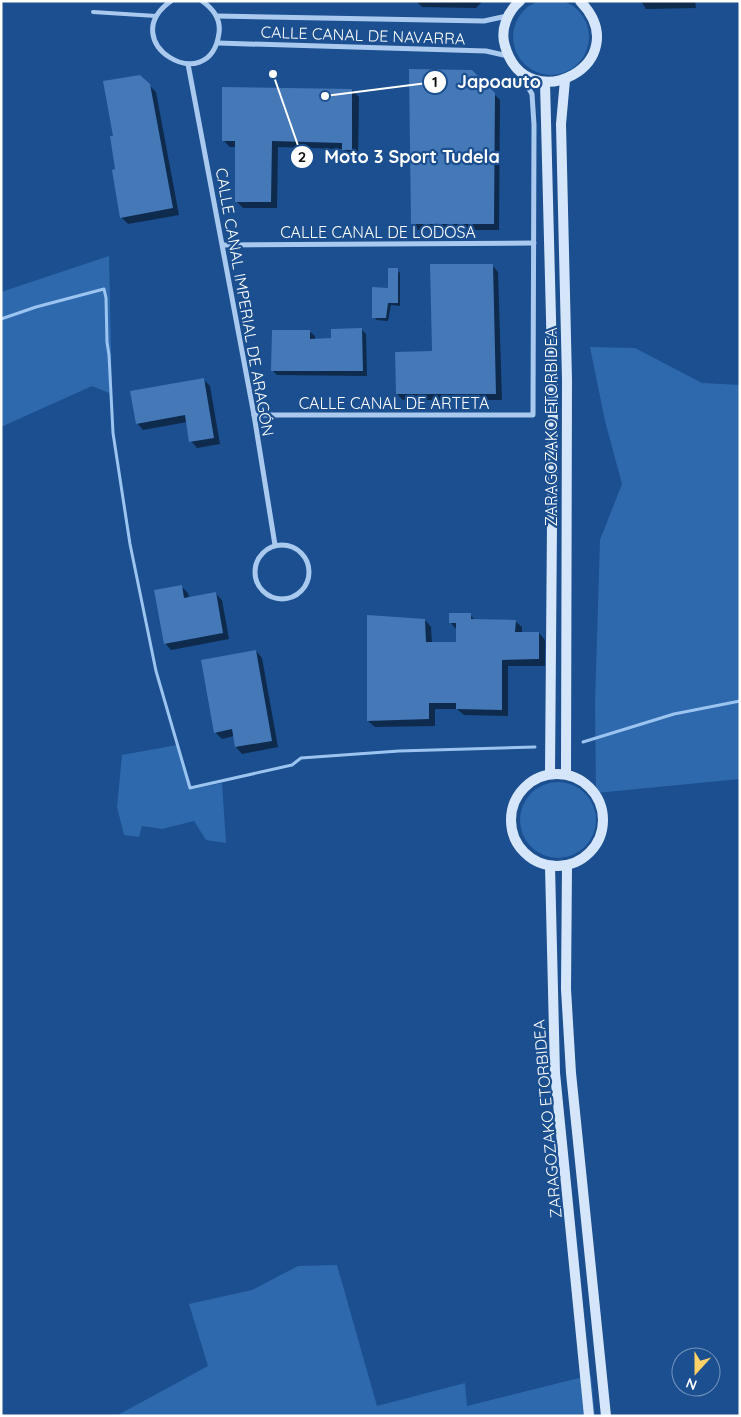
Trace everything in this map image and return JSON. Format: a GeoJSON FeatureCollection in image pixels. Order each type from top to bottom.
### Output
{"type":"FeatureCollection","features":[{"type":"Feature","properties":{"kind":"main road"},"geometry":{"type":"LineString","coordinates":[[520,1],[508,16],[504,29],[504,43],[508,56],[520,73],[545,82],[566,80],[580,72],[591,59],[597,43],[596,26],[589,10],[580,1]]}},
{"type":"Feature","properties":{"kind":"main road","name":"ZARAGOZAKO ETORBIDEA"},"geometry":{"type":"LineString","coordinates":[[566,80],[561,124],[567,380],[566,774]]}},
{"type":"Feature","properties":{"kind":"main road","name":"ZARAGOZAKO ETORBIDEA"},"geometry":{"type":"LineString","coordinates":[[545,82],[553,397],[550,773]]}},
{"type":"Feature","properties":{"kind":"main road"},"geometry":{"type":"LineString","coordinates":[[550,773],[566,774],[580,779],[591,787],[599,799],[604,812],[604,827],[599,840],[591,852],[580,860],[567,865],[550,866],[537,862],[526,854],[515,838],[510,820],[515,800],[526,784],[537,777],[550,773]]}},
{"type":"Feature","properties":{"kind":"main road","name":"ZARAGOZAKO ETORBIDEA"},"geometry":{"type":"LineString","coordinates":[[567,865],[566,989],[571,1073],[606,1416]]}},
{"type":"Feature","properties":{"kind":"main road","name":"ZARAGOZAKO ETORBIDEA"},"geometry":{"type":"LineString","coordinates":[[550,866],[555,1073],[589,1416]]}},
{"type":"Feature","properties":{"kind":"street"},"geometry":{"type":"LineString","coordinates":[[171,1],[156,16],[154,33],[159,49],[172,60],[188,64],[201,61],[211,54],[218,43],[220,30],[217,16],[202,1]]}},
{"type":"Feature","properties":{"kind":"street"},"geometry":{"type":"LineString","coordinates":[[217,16],[484,20],[508,16]]}},
{"type":"Feature","properties":{"kind":"street","name":"CALLE CANAL DE NAVARRA"},"geometry":{"type":"LineString","coordinates":[[218,43],[486,51],[508,56]]}},
{"type":"Feature","properties":{"kind":"street","name":"CALLE CANAL IMPERIAL DE ARAGÓN"},"geometry":{"type":"LineString","coordinates":[[188,64],[254,415],[275,545]]}},
{"type":"Feature","properties":{"kind":"street"},"geometry":{"type":"LineString","coordinates":[[520,73],[532,94],[534,125],[534,243]]}},
{"type":"Feature","properties":{"kind":"street","name":"CALLE CANAL DE LODOSA"},"geometry":{"type":"LineString","coordinates":[[222,245],[534,243]]}},
{"type":"Feature","properties":{"kind":"street","name":"CALLE CANAL DE ARTETA"},"geometry":{"type":"LineString","coordinates":[[254,415],[533,415],[534,243]]}},
{"type":"Feature","properties":{"kind":"street"},"geometry":{"type":"LineString","coordinates":[[275,545],[295,548],[303,554],[308,563],[307,582],[302,591],[284,599],[274,598],[265,593],[258,585],[255,576],[255,566],[259,557],[266,549],[275,545]]}},
{"type":"Feature","properties":{"kind":"lane"},"geometry":{"type":"LineString","coordinates":[[93,12],[156,16]]}},
{"type":"Feature","properties":{"kind":"shaded area"},"geometry":{"type":"Polygon","coordinates":[[[551,-1],[565,2],[578,10],[586,23],[589,37],[586,51],[578,64],[565,72],[551,75],[537,72],[524,64],[516,51],[513,37],[516,23],[524,10],[537,2],[551,-1]]]}},
{"type":"Feature","properties":{"kind":"shaded area"},"geometry":{"type":"Polygon","coordinates":[[[109,256],[112,394],[92,386],[1,427],[1,292],[109,256]]]}},
{"type":"Feature","properties":{"kind":"shaded area"},"geometry":{"type":"Polygon","coordinates":[[[590,347],[635,348],[702,383],[740,385],[740,779],[596,793],[595,703],[600,540],[622,484],[605,421],[590,347]]]}},
{"type":"Feature","properties":{"kind":"shaded area"},"geometry":{"type":"Polygon","coordinates":[[[177,745],[193,789],[222,783],[226,843],[206,840],[194,821],[162,829],[142,826],[139,837],[124,835],[117,807],[122,755],[177,745]]]}},
{"type":"Feature","properties":{"kind":"shaded area"},"geometry":{"type":"Polygon","coordinates":[[[558,782],[573,785],[585,793],[593,805],[596,820],[593,835],[585,847],[573,855],[558,858],[543,855],[531,847],[523,835],[520,820],[523,805],[531,793],[543,785],[558,782]]]}},
{"type":"Feature","properties":{"kind":"shaded area"},"geometry":{"type":"Polygon","coordinates":[[[337,1265],[377,1406],[465,1383],[467,1406],[591,1375],[595,1416],[116,1416],[208,1366],[189,1304],[252,1290],[298,1266],[337,1265]]]}},
{"type":"Feature","properties":{"kind":"building"},"geometry":{"type":"Polygon","coordinates":[[[409,69],[472,70],[495,93],[494,224],[411,224],[409,69]]]}},
{"type":"Feature","properties":{"kind":"building"},"geometry":{"type":"Polygon","coordinates":[[[140,75],[150,84],[173,208],[120,218],[112,170],[115,169],[110,136],[113,136],[103,81],[140,75]]]}},
{"type":"Feature","properties":{"kind":"building"},"geometry":{"type":"Polygon","coordinates":[[[222,87],[352,89],[352,150],[342,150],[342,143],[272,141],[271,202],[235,202],[235,141],[222,141],[222,87]]]}},
{"type":"Feature","properties":{"kind":"building"},"geometry":{"type":"Polygon","coordinates":[[[430,264],[493,264],[496,394],[396,394],[395,352],[432,351],[430,264]]]}},
{"type":"Feature","properties":{"kind":"building"},"geometry":{"type":"Polygon","coordinates":[[[388,268],[398,268],[398,303],[388,303],[386,318],[372,318],[372,287],[388,288],[388,268]]]}},
{"type":"Feature","properties":{"kind":"building"},"geometry":{"type":"Polygon","coordinates":[[[362,328],[363,371],[271,371],[272,330],[310,330],[310,339],[331,338],[331,329],[362,328]]]}},
{"type":"Feature","properties":{"kind":"building"},"geometry":{"type":"Polygon","coordinates":[[[204,378],[214,438],[189,442],[185,415],[136,424],[130,391],[204,378]]]}},
{"type":"Feature","properties":{"kind":"building"},"geometry":{"type":"Polygon","coordinates":[[[182,585],[184,598],[216,592],[223,633],[164,644],[154,590],[182,585]]]}},
{"type":"Feature","properties":{"kind":"building"},"geometry":{"type":"Polygon","coordinates":[[[449,613],[471,613],[471,619],[516,620],[515,632],[539,632],[539,659],[502,660],[502,710],[456,709],[456,703],[429,703],[429,719],[367,721],[367,615],[425,619],[426,642],[456,642],[456,623],[449,623],[449,613]]]}},
{"type":"Feature","properties":{"kind":"building"},"geometry":{"type":"Polygon","coordinates":[[[256,650],[272,741],[235,747],[232,729],[214,733],[201,660],[256,650]]]}},
{"type":"Feature","properties":{"kind":"waterway"},"geometry":{"type":"LineString","coordinates":[[1,319],[36,307],[104,289],[113,433],[130,544],[156,671],[190,788],[292,765],[301,758],[399,751],[535,747]]}},
{"type":"Feature","properties":{"kind":"waterway"},"geometry":{"type":"LineString","coordinates":[[583,742],[674,714],[740,701]]}},
{"type":"Feature","properties":{"kind":"place","name":"Moto 3 Sport Tudela"},"geometry":{"type":"Point","coordinates":[273,74]}},
{"type":"Feature","properties":{"kind":"place","name":"Japoauto"},"geometry":{"type":"Point","coordinates":[325,96]}}]}
